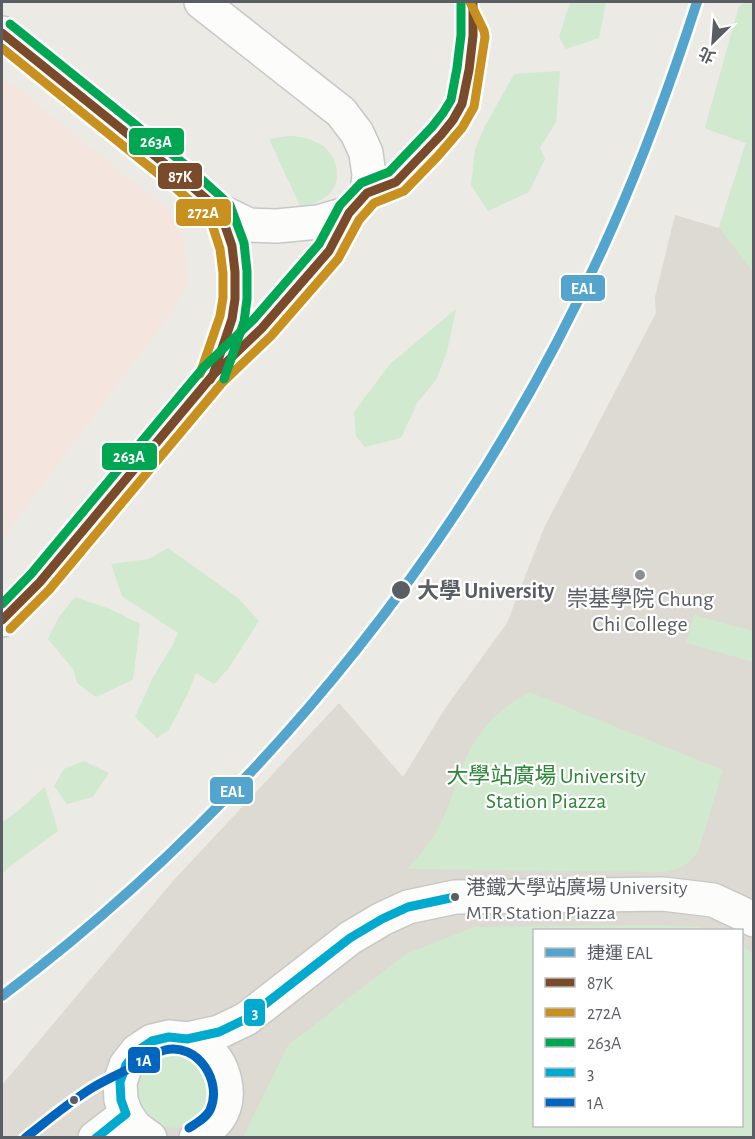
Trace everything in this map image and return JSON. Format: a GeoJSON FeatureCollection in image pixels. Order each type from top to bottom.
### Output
{"type":"FeatureCollection","features":[{"type":"Feature","properties":{"kind":"street"},"geometry":{"type":"LineString","coordinates":[[2,620],[40,582],[213,375],[262,328],[329,251],[349,213],[367,193],[369,175],[366,153],[357,133],[341,112],[201,2]]}},
{"type":"Feature","properties":{"kind":"street"},"geometry":{"type":"LineString","coordinates":[[2,33],[180,176],[220,212],[249,225],[277,226],[318,222],[349,213]]}},
{"type":"Feature","properties":{"kind":"street"},"geometry":{"type":"LineString","coordinates":[[213,375],[232,319],[236,299],[236,272],[232,246],[220,212]]}},
{"type":"Feature","properties":{"kind":"street"},"geometry":{"type":"LineString","coordinates":[[187,1039],[219,1032],[246,1018],[350,938],[382,919],[408,907],[443,899],[663,894],[713,900],[753,920]]}},
{"type":"Feature","properties":{"kind":"street"},"geometry":{"type":"LineString","coordinates":[[150,1137],[135,1127],[126,1114],[121,1100],[120,1082],[126,1065],[137,1051],[152,1041],[169,1037],[187,1039],[203,1046],[213,1055],[222,1069],[226,1085],[225,1102],[219,1117],[208,1130],[196,1137]]}},
{"type":"Feature","properties":{"kind":"street"},"geometry":{"type":"LineString","coordinates":[[95,1137],[126,1114]]}},
{"type":"Feature","properties":{"kind":"shaded area","name":"崇基學院 Chung Chi College"},"geometry":{"type":"Polygon","coordinates":[[[746,2],[753,2],[753,1137],[2,1138],[2,1085],[173,881],[339,703],[403,777],[446,707],[507,623],[544,528],[656,313],[655,297],[675,215],[719,228],[746,143],[705,128],[739,7],[746,2]]]}},
{"type":"Feature","properties":{"kind":"shaded area"},"geometry":{"type":"Polygon","coordinates":[[[2,76],[159,202],[180,225],[189,283],[167,319],[2,539],[2,76]]]}},
{"type":"Feature","properties":{"kind":"green space"},"geometry":{"type":"Polygon","coordinates":[[[570,2],[606,2],[599,38],[566,49],[559,37],[570,2]]]}},
{"type":"Feature","properties":{"kind":"green space"},"geometry":{"type":"Polygon","coordinates":[[[746,2],[754,2],[753,272],[719,228],[746,143],[705,128],[739,7],[746,2]]]}},
{"type":"Feature","properties":{"kind":"green space"},"geometry":{"type":"Polygon","coordinates":[[[560,71],[556,122],[540,148],[545,159],[529,192],[488,211],[471,185],[475,149],[484,128],[514,74],[560,71]]]}},
{"type":"Feature","properties":{"kind":"green space"},"geometry":{"type":"Polygon","coordinates":[[[288,136],[312,140],[320,144],[331,155],[337,169],[336,184],[327,196],[301,208],[269,139],[288,136]]]}},
{"type":"Feature","properties":{"kind":"green space"},"geometry":{"type":"Polygon","coordinates":[[[456,309],[447,352],[436,380],[417,403],[401,438],[365,447],[356,436],[354,412],[390,364],[456,309]]]}},
{"type":"Feature","properties":{"kind":"green space"},"geometry":{"type":"Polygon","coordinates":[[[168,548],[238,598],[259,621],[228,669],[214,684],[196,673],[169,730],[157,738],[135,717],[153,677],[178,633],[122,596],[111,564],[149,559],[168,548]]]}},
{"type":"Feature","properties":{"kind":"green space"},"geometry":{"type":"Polygon","coordinates":[[[75,597],[110,609],[140,624],[133,680],[96,697],[77,683],[73,669],[48,639],[59,617],[75,597]]]}},
{"type":"Feature","properties":{"kind":"green space"},"geometry":{"type":"Polygon","coordinates":[[[694,615],[753,631],[753,662],[686,643],[694,615]]]}},
{"type":"Feature","properties":{"kind":"green space","name":"大學站廣場 University Station Piazza"},"geometry":{"type":"Polygon","coordinates":[[[530,692],[723,770],[698,852],[691,860],[674,870],[663,872],[407,869],[437,831],[466,757],[483,730],[512,703],[530,692]]]}},
{"type":"Feature","properties":{"kind":"green space"},"geometry":{"type":"Polygon","coordinates":[[[84,761],[109,773],[93,797],[67,804],[54,786],[64,769],[84,761]]]}},
{"type":"Feature","properties":{"kind":"green space"},"geometry":{"type":"Polygon","coordinates":[[[45,787],[58,831],[2,874],[2,820],[4,821],[18,811],[45,787]]]}},
{"type":"Feature","properties":{"kind":"green space"},"geometry":{"type":"Polygon","coordinates":[[[655,925],[705,929],[533,929],[533,1127],[743,1127],[743,947],[753,954],[753,1137],[243,1137],[288,1045],[406,954],[474,927],[655,925]]]}},
{"type":"Feature","properties":{"kind":"green space"},"geometry":{"type":"Polygon","coordinates":[[[174,1052],[188,1055],[201,1063],[209,1076],[212,1090],[209,1104],[201,1117],[188,1125],[174,1128],[160,1125],[147,1117],[139,1104],[136,1090],[139,1076],[147,1063],[160,1055],[174,1052]]]}},
{"type":"Feature","properties":{"kind":"metro line","name":"EAL"},"geometry":{"type":"LineString","coordinates":[[2,996],[99,918],[190,834],[276,745],[356,651],[430,551],[497,448],[558,340],[612,228],[636,172],[697,2]]}},
{"type":"Feature","properties":{"kind":"transit line","name":"263A"},"geometry":{"type":"LineString","coordinates":[[2,604],[31,574],[204,367],[253,320],[319,244],[340,205],[361,183],[389,172],[443,113],[451,100],[457,68],[461,35],[461,2]]}},
{"type":"Feature","properties":{"kind":"transit line","name":"272A"},"geometry":{"type":"LineString","coordinates":[[10,629],[49,590],[222,383],[271,336],[338,259],[359,220],[374,203],[404,191],[462,128],[474,107],[485,37],[470,2]]}},
{"type":"Feature","properties":{"kind":"transit line","name":"87K"},"geometry":{"type":"LineString","coordinates":[[2,620],[40,582],[213,375],[262,328],[329,251],[349,213],[367,193],[396,182],[453,120],[462,104],[469,70],[473,36],[473,2]]}},
{"type":"Feature","properties":{"kind":"transit line","name":"263A"},"geometry":{"type":"LineString","coordinates":[[10,24],[188,167],[230,205],[244,243],[247,299],[244,322],[224,379]]}},
{"type":"Feature","properties":{"kind":"transit line","name":"87K"},"geometry":{"type":"LineString","coordinates":[[2,33],[180,176],[220,211],[232,246],[235,299],[232,319],[210,380]]}},
{"type":"Feature","properties":{"kind":"transit line","name":"272A"},"geometry":{"type":"LineString","coordinates":[[2,48],[210,218],[220,249],[223,298],[220,316],[200,374]]}},
{"type":"Feature","properties":{"kind":"transit line","name":"3"},"geometry":{"type":"LineString","coordinates":[[96,1138],[126,1114],[121,1100],[120,1082],[126,1065],[137,1051],[152,1041],[169,1037],[187,1039],[219,1032],[246,1019],[350,938],[382,919],[408,907],[455,897]]}},
{"type":"Feature","properties":{"kind":"transit line","name":"1A"},"geometry":{"type":"LineString","coordinates":[[25,1138],[97,1085],[156,1053],[177,1049],[188,1052],[205,1066],[213,1088],[210,1110],[204,1118],[189,1128]]}},
{"type":"Feature","properties":{"kind":"place","name":"崇基學院 Chung Chi College"},"geometry":{"type":"Point","coordinates":[640,575]}},
{"type":"Feature","properties":{"kind":"place","name":"大學 University"},"geometry":{"type":"Point","coordinates":[401,590]}},
{"type":"Feature","properties":{"kind":"place","name":"港鐵大學站廣場 University MTR Station Piazza"},"geometry":{"type":"Point","coordinates":[455,897]}}]}
